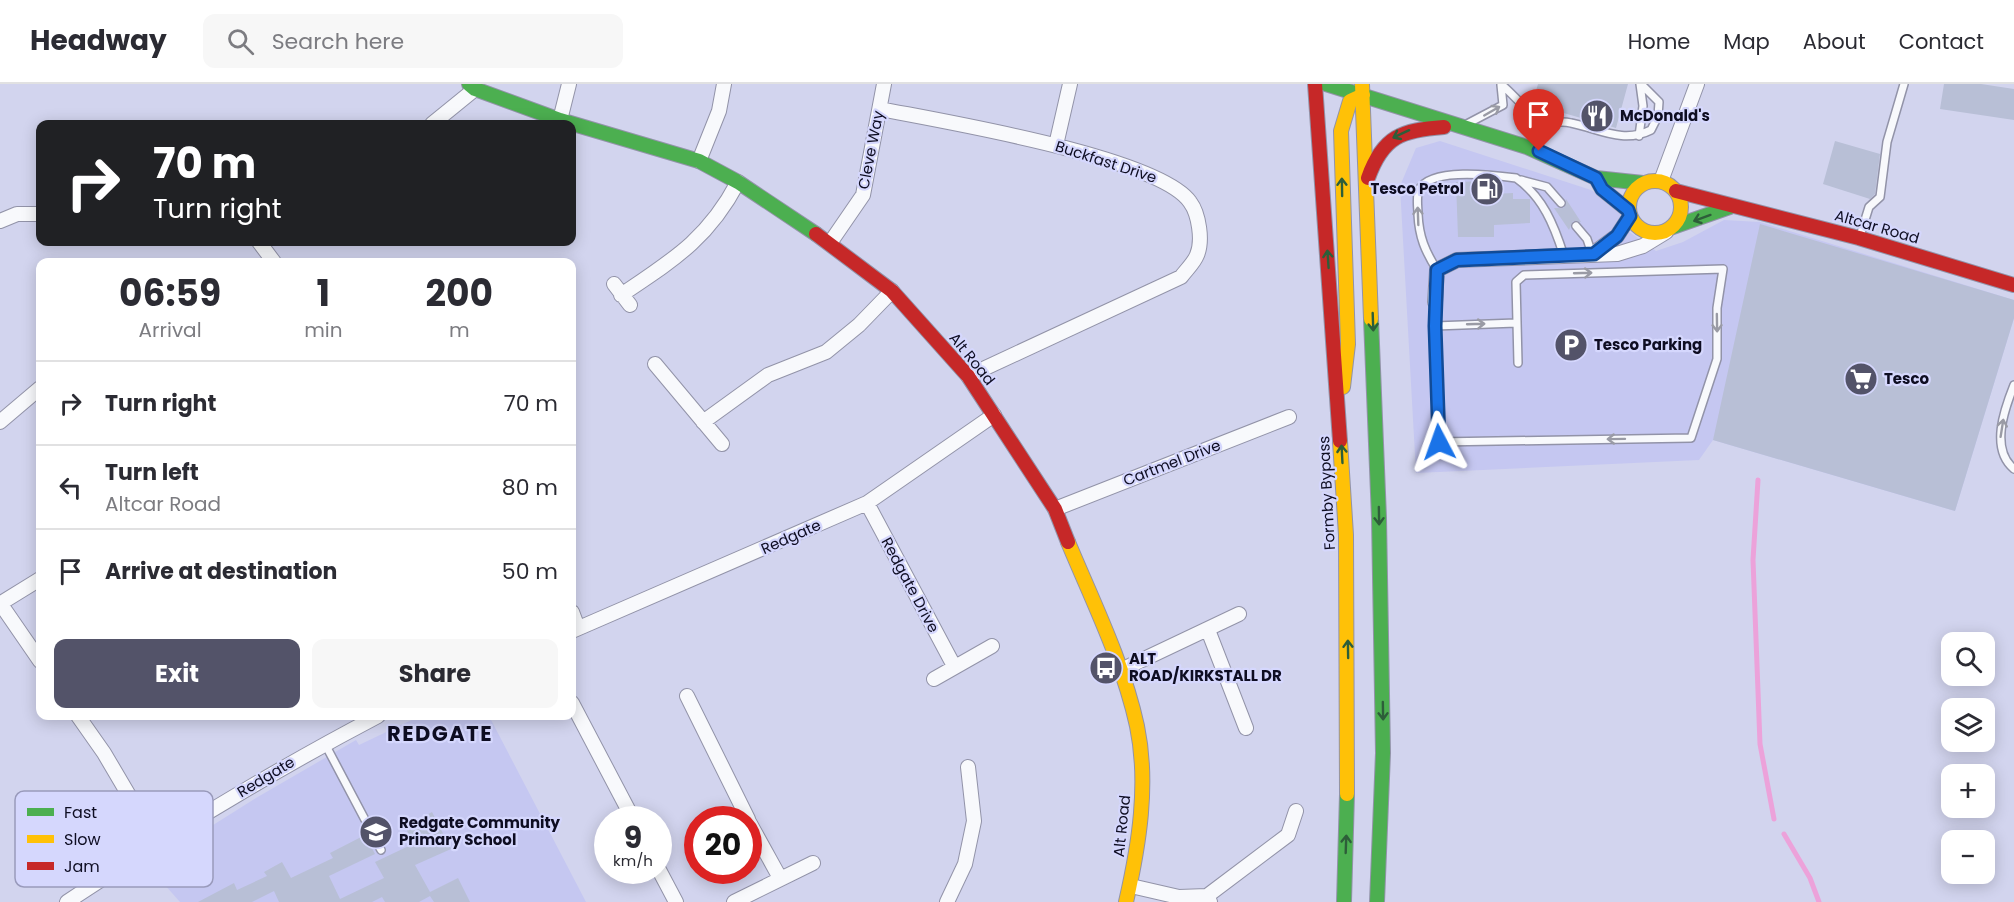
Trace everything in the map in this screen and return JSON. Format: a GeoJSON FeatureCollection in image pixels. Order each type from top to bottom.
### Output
{"type":"FeatureCollection","features":[{"type":"Feature","properties":{"kind":"main road","name":"Formby Bypass"},"geometry":{"type":"LineString","coordinates":[[1315,84],[1340,412],[1346,535],[1348,656],[1344,902]]}},
{"type":"Feature","properties":{"kind":"main road"},"geometry":{"type":"LineString","coordinates":[[1326,84],[1363,90],[1459,126],[1550,156],[1596,178],[1643,183],[1661,181],[1676,191],[1680,198],[1681,213],[1669,229]]}},
{"type":"Feature","properties":{"kind":"main road","name":"Alt Road"},"geometry":{"type":"LineString","coordinates":[[472,87],[560,120]]}},
{"type":"Feature","properties":{"kind":"main road"},"geometry":{"type":"LineString","coordinates":[[1340,412],[1348,344],[1341,130],[1350,101],[1363,90]]}},
{"type":"Feature","properties":{"kind":"main road"},"geometry":{"type":"LineString","coordinates":[[1363,90],[1378,495],[1383,741],[1377,902]]}},
{"type":"Feature","properties":{"kind":"main road","name":"Alt Road"},"geometry":{"type":"LineString","coordinates":[[576,125],[699,161],[738,182],[830,243],[892,291],[968,376],[1055,509],[1122,669],[1137,727],[1142,793],[1138,843],[1126,902]]}},
{"type":"Feature","properties":{"kind":"main road"},"geometry":{"type":"LineString","coordinates":[[1367,181],[1379,153],[1396,135],[1412,129],[1459,126]]}},
{"type":"Feature","properties":{"kind":"main road"},"geometry":{"type":"LineString","coordinates":[[1596,178],[1602,189],[1629,213],[1640,230],[1657,234],[1730,207]]}},
{"type":"Feature","properties":{"kind":"main road"},"geometry":{"type":"LineString","coordinates":[[1629,213],[1632,195],[1643,183]]}},
{"type":"Feature","properties":{"kind":"main road","name":"Altcar Road"},"geometry":{"type":"LineString","coordinates":[[1676,191],[1730,207],[1859,238],[2014,285]]}},
{"type":"Feature","properties":{"kind":"street"},"geometry":{"type":"LineString","coordinates":[[560,120],[569,84]]}},
{"type":"Feature","properties":{"kind":"street"},"geometry":{"type":"LineString","coordinates":[[699,161],[719,111],[724,84]]}},
{"type":"Feature","properties":{"kind":"street","name":"Cleve Way"},"geometry":{"type":"LineString","coordinates":[[830,243],[863,195],[884,84]]}},
{"type":"Feature","properties":{"kind":"street"},"geometry":{"type":"LineString","coordinates":[[1056,145],[1070,84]]}},
{"type":"Feature","properties":{"kind":"street"},"geometry":{"type":"LineString","coordinates":[[1661,181],[1697,84]]}},
{"type":"Feature","properties":{"kind":"street"},"geometry":{"type":"LineString","coordinates":[[436,120],[472,87]]}},
{"type":"Feature","properties":{"kind":"street","name":"Buckfast Drive"},"geometry":{"type":"LineString","coordinates":[[880,109],[1056,145],[1164,181],[1190,202],[1199,225],[1198,254],[1181,277],[968,376]]}},
{"type":"Feature","properties":{"kind":"street"},"geometry":{"type":"LineString","coordinates":[[622,295],[683,253],[723,211],[738,182]]}},
{"type":"Feature","properties":{"kind":"street"},"geometry":{"type":"LineString","coordinates":[[1593,254],[1617,236],[1629,213]]}},
{"type":"Feature","properties":{"kind":"street"},"geometry":{"type":"LineString","coordinates":[[0,221],[17,214],[36,214]]}},
{"type":"Feature","properties":{"kind":"street"},"geometry":{"type":"LineString","coordinates":[[1435,302],[1437,270],[1457,260],[1617,254],[1635,250],[1669,229]]}},
{"type":"Feature","properties":{"kind":"street"},"geometry":{"type":"LineString","coordinates":[[704,422],[768,375],[826,352],[859,325],[892,291]]}},
{"type":"Feature","properties":{"kind":"street"},"geometry":{"type":"LineString","coordinates":[[655,364],[722,444]]}},
{"type":"Feature","properties":{"kind":"street"},"geometry":{"type":"LineString","coordinates":[[0,422],[36,391]]}},
{"type":"Feature","properties":{"kind":"street","name":"Redgate"},"geometry":{"type":"LineString","coordinates":[[576,629],[867,503],[994,415]]}},
{"type":"Feature","properties":{"kind":"street","name":"Cartmel Drive"},"geometry":{"type":"LineString","coordinates":[[1055,509],[1289,417]]}},
{"type":"Feature","properties":{"kind":"street","name":"Redgate Drive"},"geometry":{"type":"LineString","coordinates":[[867,503],[954,666]]}},
{"type":"Feature","properties":{"kind":"street"},"geometry":{"type":"LineString","coordinates":[[36,581],[0,603],[36,655]]}},
{"type":"Feature","properties":{"kind":"street"},"geometry":{"type":"LineString","coordinates":[[1122,669],[1239,614]]}},
{"type":"Feature","properties":{"kind":"street"},"geometry":{"type":"LineString","coordinates":[[1208,630],[1246,728]]}},
{"type":"Feature","properties":{"kind":"street"},"geometry":{"type":"LineString","coordinates":[[934,679],[992,646]]}},
{"type":"Feature","properties":{"kind":"street"},"geometry":{"type":"LineString","coordinates":[[687,696],[740,806]]}},
{"type":"Feature","properties":{"kind":"street"},"geometry":{"type":"LineString","coordinates":[[576,711],[626,806]]}},
{"type":"Feature","properties":{"kind":"street"},"geometry":{"type":"LineString","coordinates":[[81,720],[126,791]]}},
{"type":"Feature","properties":{"kind":"street","name":"Redgate"},"geometry":{"type":"LineString","coordinates":[[213,810],[370,720]]}},
{"type":"Feature","properties":{"kind":"street"},"geometry":{"type":"LineString","coordinates":[[947,902],[966,864],[974,821],[968,767]]}},
{"type":"Feature","properties":{"kind":"street"},"geometry":{"type":"LineString","coordinates":[[1131,886],[1179,897],[1209,899],[1288,835],[1296,811]]}},
{"type":"Feature","properties":{"kind":"street"},"geometry":{"type":"LineString","coordinates":[[762,845],[780,878]]}},
{"type":"Feature","properties":{"kind":"street"},"geometry":{"type":"LineString","coordinates":[[734,902],[813,863]]}},
{"type":"Feature","properties":{"kind":"street"},"geometry":{"type":"LineString","coordinates":[[666,884],[676,902]]}},
{"type":"Feature","properties":{"kind":"street","name":"Redgate"},"geometry":{"type":"LineString","coordinates":[[67,902],[90,887]]}},
{"type":"Feature","properties":{"kind":"lane"},"geometry":{"type":"LineString","coordinates":[[1640,136],[1643,106],[1641,84]]}},
{"type":"Feature","properties":{"kind":"lane"},"geometry":{"type":"LineString","coordinates":[[1501,85],[1538,118],[1556,124],[1568,122],[1624,138],[1640,136],[1652,130],[1658,116],[1659,102],[1641,84]]}},
{"type":"Feature","properties":{"kind":"lane"},"geometry":{"type":"LineString","coordinates":[[1859,238],[1869,207],[1880,197],[1887,142],[1904,84]]}},
{"type":"Feature","properties":{"kind":"lane"},"geometry":{"type":"LineString","coordinates":[[1459,126],[1503,105],[1501,85]]}},
{"type":"Feature","properties":{"kind":"lane"},"geometry":{"type":"LineString","coordinates":[[1437,270],[1422,247],[1419,233],[1418,192],[1426,180],[1439,175],[1516,178],[1547,187],[1561,203]]}},
{"type":"Feature","properties":{"kind":"lane"},"geometry":{"type":"LineString","coordinates":[[1516,178],[1540,200],[1555,229],[1564,256]]}},
{"type":"Feature","properties":{"kind":"lane"},"geometry":{"type":"LineString","coordinates":[[1576,226],[1587,239],[1593,254]]}},
{"type":"Feature","properties":{"kind":"lane"},"geometry":{"type":"LineString","coordinates":[[1435,302],[1436,404],[1439,442],[1691,438],[1717,359],[1717,308],[1723,269],[1524,275],[1516,282],[1518,363]]}},
{"type":"Feature","properties":{"kind":"lane"},"geometry":{"type":"LineString","coordinates":[[1435,326],[1516,323]]}},
{"type":"Feature","properties":{"kind":"lane"},"geometry":{"type":"LineString","coordinates":[[2014,386],[2003,419],[2000,439],[2006,459],[2014,469]]}},
{"type":"Feature","properties":{"kind":"lane"},"geometry":{"type":"LineString","coordinates":[[325,744],[381,850]]}},
{"type":"Feature","properties":{"kind":"shaded area"},"geometry":{"type":"Polygon","coordinates":[[[1440,141],[1591,190],[1620,206],[1621,226],[1656,251],[1683,242],[1724,220],[1760,222],[2014,300],[2014,318],[1955,511],[1713,440],[1699,460],[1416,473],[1400,186],[1416,148],[1440,141]]]}},
{"type":"Feature","properties":{"kind":"shaded area","name":"Redgate Community Primary School"},"geometry":{"type":"Polygon","coordinates":[[[412,720],[491,720],[586,902],[180,902],[167,887],[213,887],[213,825],[356,740],[359,745],[412,720]]]}},
{"type":"Feature","properties":{"kind":"building","name":"McDonald's"},"geometry":{"type":"Polygon","coordinates":[[[1538,84],[1628,84],[1616,128],[1532,104],[1538,84]]]}},
{"type":"Feature","properties":{"kind":"building"},"geometry":{"type":"Polygon","coordinates":[[[1944,84],[1981,84],[2014,89],[2014,120],[1940,109],[1944,84]]]}},
{"type":"Feature","properties":{"kind":"building"},"geometry":{"type":"Polygon","coordinates":[[[1835,141],[1880,154],[1875,194],[1870,199],[1823,184],[1835,141]]]}},
{"type":"Feature","properties":{"kind":"building"},"geometry":{"type":"Polygon","coordinates":[[[1491,181],[1492,194],[1513,193],[1513,199],[1530,199],[1530,223],[1494,225],[1494,237],[1458,237],[1456,182],[1491,181]]]}},
{"type":"Feature","properties":{"kind":"building"},"geometry":{"type":"Polygon","coordinates":[[[1566,199],[1581,222],[1573,221],[1569,230],[1554,208],[1564,208],[1566,199]]]}},
{"type":"Feature","properties":{"kind":"building","name":"Tesco"},"geometry":{"type":"Polygon","coordinates":[[[1760,224],[2014,300],[2014,318],[1955,511],[1713,440],[1760,224]]]}},
{"type":"Feature","properties":{"kind":"building"},"geometry":{"type":"Polygon","coordinates":[[[432,812],[451,849],[415,865],[430,892],[458,878],[470,902],[434,902],[430,896],[419,902],[385,902],[382,897],[372,902],[279,902],[274,891],[252,902],[198,902],[234,883],[237,890],[267,876],[264,872],[282,862],[291,878],[333,858],[330,853],[365,835],[375,854],[329,876],[340,899],[384,878],[375,862],[413,844],[405,826],[432,812]]]}},
{"type":"Feature","properties":{"kind":"waterway"},"geometry":{"type":"LineString","coordinates":[[1758,480],[1753,560],[1760,744],[1774,819]]}},
{"type":"Feature","properties":{"kind":"waterway"},"geometry":{"type":"LineString","coordinates":[[1784,834],[1810,878],[1819,902]]}},
{"type":"Feature","properties":{"kind":"traffic: fast"},"geometry":{"type":"LineString","coordinates":[[469,84],[475,89],[560,120]]}},
{"type":"Feature","properties":{"kind":"traffic: fast"},"geometry":{"type":"LineString","coordinates":[[1326,84],[1527,147],[1596,178],[1643,183]]}},
{"type":"Feature","properties":{"kind":"traffic: fast"},"geometry":{"type":"LineString","coordinates":[[576,125],[699,161],[738,182],[816,234]]}},
{"type":"Feature","properties":{"kind":"traffic: fast"},"geometry":{"type":"LineString","coordinates":[[1596,178],[1602,189],[1628,210]]}},
{"type":"Feature","properties":{"kind":"traffic: fast"},"geometry":{"type":"LineString","coordinates":[[1673,227],[1730,207]]}},
{"type":"Feature","properties":{"kind":"traffic: fast"},"geometry":{"type":"LineString","coordinates":[[1371,319],[1379,518],[1383,753],[1377,902]]}},
{"type":"Feature","properties":{"kind":"traffic: fast"},"geometry":{"type":"LineString","coordinates":[[1344,902],[1347,794]]}},
{"type":"Feature","properties":{"kind":"traffic: slow"},"geometry":{"type":"LineString","coordinates":[[1362,84],[1371,319]]}},
{"type":"Feature","properties":{"kind":"traffic: slow"},"geometry":{"type":"LineString","coordinates":[[1343,387],[1348,344],[1341,131],[1350,101],[1363,95]]}},
{"type":"Feature","properties":{"kind":"traffic: slow"},"geometry":{"type":"LineString","coordinates":[[1650,181],[1660,181],[1674,188],[1681,207],[1674,226],[1660,233],[1650,233],[1640,229],[1633,222],[1629,212],[1629,202],[1633,192],[1640,185],[1650,181]]}},
{"type":"Feature","properties":{"kind":"traffic: slow"},"geometry":{"type":"LineString","coordinates":[[1340,441],[1346,535],[1347,794]]}},
{"type":"Feature","properties":{"kind":"traffic: slow"},"geometry":{"type":"LineString","coordinates":[[1068,542],[1116,655],[1131,702],[1141,748],[1141,814],[1126,902]]}},
{"type":"Feature","properties":{"kind":"traffic: jam"},"geometry":{"type":"LineString","coordinates":[[1315,84],[1340,441]]}},
{"type":"Feature","properties":{"kind":"traffic: jam"},"geometry":{"type":"LineString","coordinates":[[1368,178],[1380,153],[1396,138],[1417,130],[1444,127]]}},
{"type":"Feature","properties":{"kind":"traffic: jam"},"geometry":{"type":"LineString","coordinates":[[1676,191],[1859,238],[2014,285]]}},
{"type":"Feature","properties":{"kind":"traffic: jam"},"geometry":{"type":"LineString","coordinates":[[816,234],[892,291],[968,376],[1055,509],[1068,542]]}},
{"type":"Feature","properties":{"kind":"place","name":"McDonald's"},"geometry":{"type":"Point","coordinates":[1597,116]}},
{"type":"Feature","properties":{"kind":"place","name":"Tesco Petrol"},"geometry":{"type":"Point","coordinates":[1487,189]}},
{"type":"Feature","properties":{"kind":"place","name":"Tesco Parking"},"geometry":{"type":"Point","coordinates":[1571,345]}},
{"type":"Feature","properties":{"kind":"place","name":"Tesco"},"geometry":{"type":"Point","coordinates":[1861,379]}},
{"type":"Feature","properties":{"kind":"place","name":"ALT ROAD/KIRKSTALL DR"},"geometry":{"type":"Point","coordinates":[1106,668]}},
{"type":"Feature","properties":{"kind":"place","name":"Redgate Community Primary School"},"geometry":{"type":"Point","coordinates":[376,832]}},
{"type":"Feature","properties":{"kind":"district","name":"REDGATE"},"geometry":{"type":"Point","coordinates":[440,734]}},
{"type":"Feature","properties":{"kind":"route"},"geometry":{"type":"LineString","coordinates":[[1439,442],[1435,326],[1437,270],[1457,260],[1594,254],[1623,230],[1630,216],[1628,210],[1602,189],[1596,178],[1539,151]]}}]}
